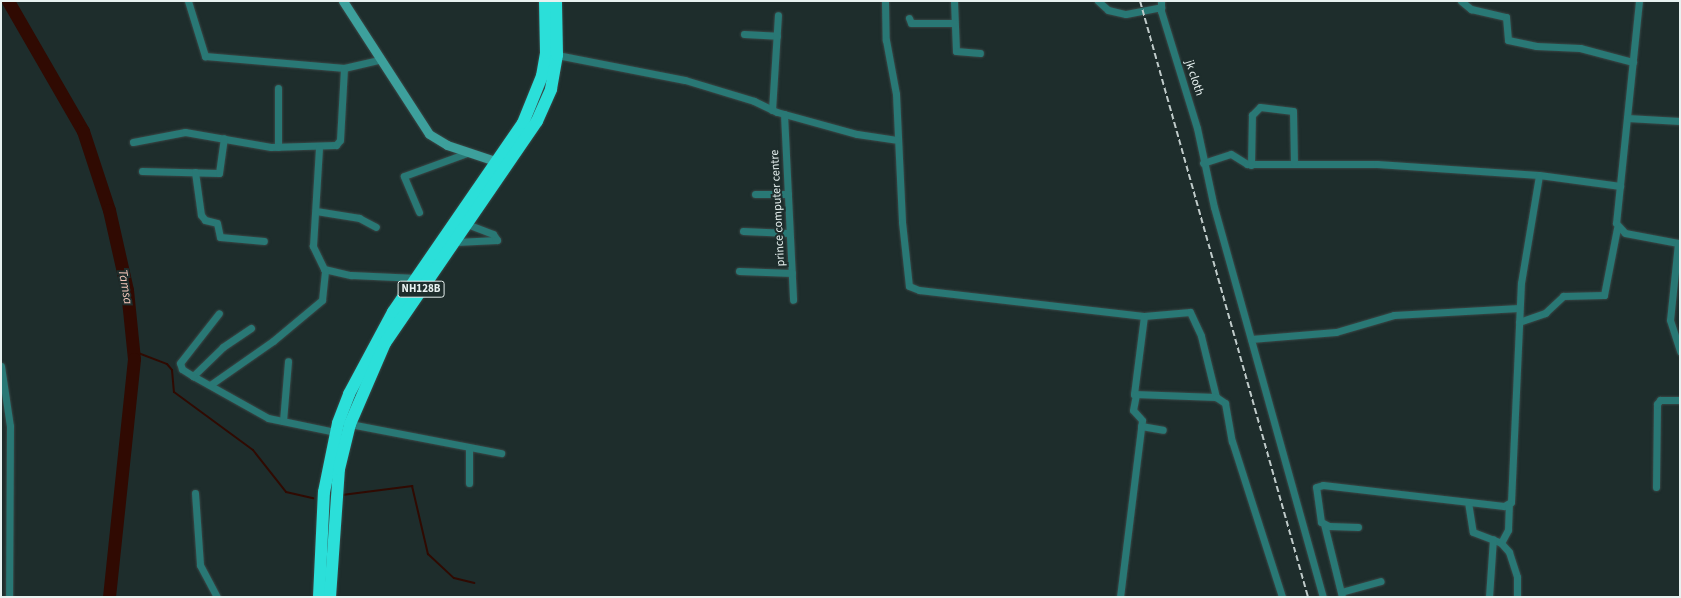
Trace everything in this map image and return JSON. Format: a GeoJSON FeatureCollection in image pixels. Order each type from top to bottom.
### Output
{"type":"FeatureCollection","features":[{"type":"Feature","properties":{"kind":"highway","name":"NH128B"},"geometry":{"type":"LineString","coordinates":[[330,597],[339,469],[350,424],[385,343],[469,225],[503,165],[523,122],[542,76],[546,53],[545,1]]}},
{"type":"Feature","properties":{"kind":"highway","name":"NH128B"},"geometry":{"type":"LineString","coordinates":[[319,597],[324,492],[335,432],[349,394],[380,335],[417,278],[537,121],[551,89],[557,55],[556,1]]}},
{"type":"Feature","properties":{"kind":"street"},"geometry":{"type":"LineString","coordinates":[[188,1],[205,56],[344,68],[380,60]]}},
{"type":"Feature","properties":{"kind":"street"},"geometry":{"type":"LineString","coordinates":[[343,1],[428,134],[446,144],[503,165]]}},
{"type":"Feature","properties":{"kind":"street"},"geometry":{"type":"LineString","coordinates":[[885,1],[886,40],[896,94],[897,140],[909,286],[919,290],[1144,316],[1186,311],[1193,315],[1216,397]]}},
{"type":"Feature","properties":{"kind":"street"},"geometry":{"type":"LineString","coordinates":[[954,1],[956,51],[980,53]]}},
{"type":"Feature","properties":{"kind":"street"},"geometry":{"type":"LineString","coordinates":[[1098,1],[1108,10],[1126,14],[1160,3]]}},
{"type":"Feature","properties":{"kind":"street"},"geometry":{"type":"LineString","coordinates":[[1461,1],[1471,9],[1506,17],[1508,40],[1536,46],[1580,48],[1633,62]]}},
{"type":"Feature","properties":{"kind":"street"},"geometry":{"type":"LineString","coordinates":[[1519,322],[1545,313],[1563,296],[1604,296],[1617,228],[1639,1]]}},
{"type":"Feature","properties":{"kind":"street","name":"jk cloth"},"geometry":{"type":"LineString","coordinates":[[1160,3],[1196,122],[1203,163],[1250,339],[1323,597]]}},
{"type":"Feature","properties":{"kind":"street"},"geometry":{"type":"LineString","coordinates":[[772,110],[778,15]]}},
{"type":"Feature","properties":{"kind":"street"},"geometry":{"type":"LineString","coordinates":[[909,18],[911,23],[954,23]]}},
{"type":"Feature","properties":{"kind":"street"},"geometry":{"type":"LineString","coordinates":[[744,34],[776,36]]}},
{"type":"Feature","properties":{"kind":"street"},"geometry":{"type":"LineString","coordinates":[[557,55],[685,80],[754,101],[784,114],[871,137],[897,140]]}},
{"type":"Feature","properties":{"kind":"street"},"geometry":{"type":"LineString","coordinates":[[133,142],[179,132],[278,147],[319,147],[339,143],[344,68]]}},
{"type":"Feature","properties":{"kind":"street"},"geometry":{"type":"LineString","coordinates":[[278,88],[278,147]]}},
{"type":"Feature","properties":{"kind":"street"},"geometry":{"type":"LineString","coordinates":[[1251,165],[1252,115],[1260,107],[1294,111],[1294,162]]}},
{"type":"Feature","properties":{"kind":"street","name":"prince computer centre"},"geometry":{"type":"LineString","coordinates":[[784,114],[793,300]]}},
{"type":"Feature","properties":{"kind":"street"},"geometry":{"type":"LineString","coordinates":[[1627,118],[1680,121]]}},
{"type":"Feature","properties":{"kind":"street"},"geometry":{"type":"LineString","coordinates":[[142,171],[220,172],[224,138]]}},
{"type":"Feature","properties":{"kind":"street"},"geometry":{"type":"LineString","coordinates":[[210,385],[320,303],[324,269],[314,253],[319,147]]}},
{"type":"Feature","properties":{"kind":"street"},"geometry":{"type":"LineString","coordinates":[[419,212],[404,176],[471,152]]}},
{"type":"Feature","properties":{"kind":"street"},"geometry":{"type":"LineString","coordinates":[[1203,163],[1231,154],[1251,165],[1294,162],[1539,175],[1620,186]]}},
{"type":"Feature","properties":{"kind":"street"},"geometry":{"type":"LineString","coordinates":[[195,172],[201,215],[205,220],[217,223],[220,237],[264,241]]}},
{"type":"Feature","properties":{"kind":"street"},"geometry":{"type":"LineString","coordinates":[[1501,543],[1508,530],[1519,308],[1539,175]]}},
{"type":"Feature","properties":{"kind":"street"},"geometry":{"type":"LineString","coordinates":[[755,194],[788,194]]}},
{"type":"Feature","properties":{"kind":"street"},"geometry":{"type":"LineString","coordinates":[[316,211],[359,218],[376,227]]}},
{"type":"Feature","properties":{"kind":"street"},"geometry":{"type":"LineString","coordinates":[[456,242],[497,240],[495,235],[469,225]]}},
{"type":"Feature","properties":{"kind":"street"},"geometry":{"type":"LineString","coordinates":[[1617,228],[1625,233],[1679,243],[1670,320],[1678,339],[1680,351]]}},
{"type":"Feature","properties":{"kind":"street"},"geometry":{"type":"LineString","coordinates":[[743,232],[790,234]]}},
{"type":"Feature","properties":{"kind":"street"},"geometry":{"type":"LineString","coordinates":[[324,269],[351,276],[417,278]]}},
{"type":"Feature","properties":{"kind":"street"},"geometry":{"type":"LineString","coordinates":[[739,271],[792,274]]}},
{"type":"Feature","properties":{"kind":"street"},"geometry":{"type":"LineString","coordinates":[[1250,339],[1336,332],[1394,315],[1519,308]]}},
{"type":"Feature","properties":{"kind":"street"},"geometry":{"type":"LineString","coordinates":[[219,313],[180,363],[182,369],[260,415],[335,432]]}},
{"type":"Feature","properties":{"kind":"street"},"geometry":{"type":"LineString","coordinates":[[1120,597],[1141,426],[1141,415],[1132,408],[1136,395],[1144,316]]}},
{"type":"Feature","properties":{"kind":"street"},"geometry":{"type":"LineString","coordinates":[[193,376],[251,328]]}},
{"type":"Feature","properties":{"kind":"street"},"geometry":{"type":"LineString","coordinates":[[283,421],[288,361]]}},
{"type":"Feature","properties":{"kind":"street"},"geometry":{"type":"LineString","coordinates":[[1,366],[10,426],[9,597]]}},
{"type":"Feature","properties":{"kind":"street"},"geometry":{"type":"LineString","coordinates":[[1136,395],[1216,397],[1225,403],[1229,416],[1232,441],[1282,597]]}},
{"type":"Feature","properties":{"kind":"street"},"geometry":{"type":"LineString","coordinates":[[1656,487],[1657,404],[1660,400],[1680,400]]}},
{"type":"Feature","properties":{"kind":"street"},"geometry":{"type":"LineString","coordinates":[[350,424],[501,453]]}},
{"type":"Feature","properties":{"kind":"street"},"geometry":{"type":"LineString","coordinates":[[1141,426],[1163,430]]}},
{"type":"Feature","properties":{"kind":"street"},"geometry":{"type":"LineString","coordinates":[[469,448],[469,483]]}},
{"type":"Feature","properties":{"kind":"street"},"geometry":{"type":"LineString","coordinates":[[1381,581],[1341,594],[1315,490],[1320,484],[1468,502],[1509,504]]}},
{"type":"Feature","properties":{"kind":"street"},"geometry":{"type":"LineString","coordinates":[[195,493],[200,565],[217,597]]}},
{"type":"Feature","properties":{"kind":"street"},"geometry":{"type":"LineString","coordinates":[[1468,502],[1473,532],[1501,543],[1515,570],[1517,597]]}},
{"type":"Feature","properties":{"kind":"street"},"geometry":{"type":"LineString","coordinates":[[1324,524],[1358,527]]}},
{"type":"Feature","properties":{"kind":"street"},"geometry":{"type":"LineString","coordinates":[[1489,597],[1494,539]]}},
{"type":"Feature","properties":{"kind":"waterway","name":"Tamsa"},"geometry":{"type":"LineString","coordinates":[[8,1],[83,131],[109,210],[127,290],[134,359],[109,597]]}},
{"type":"Feature","properties":{"kind":"waterway"},"geometry":{"type":"LineString","coordinates":[[133,351],[167,364],[172,370],[174,392],[253,450],[286,492],[313,498]]}},
{"type":"Feature","properties":{"kind":"waterway"},"geometry":{"type":"LineString","coordinates":[[342,495],[412,486],[428,554],[454,578],[474,583]]}},
{"type":"Feature","properties":{"kind":"railway"},"geometry":{"type":"LineString","coordinates":[[1140,1],[1308,597]]}}]}
